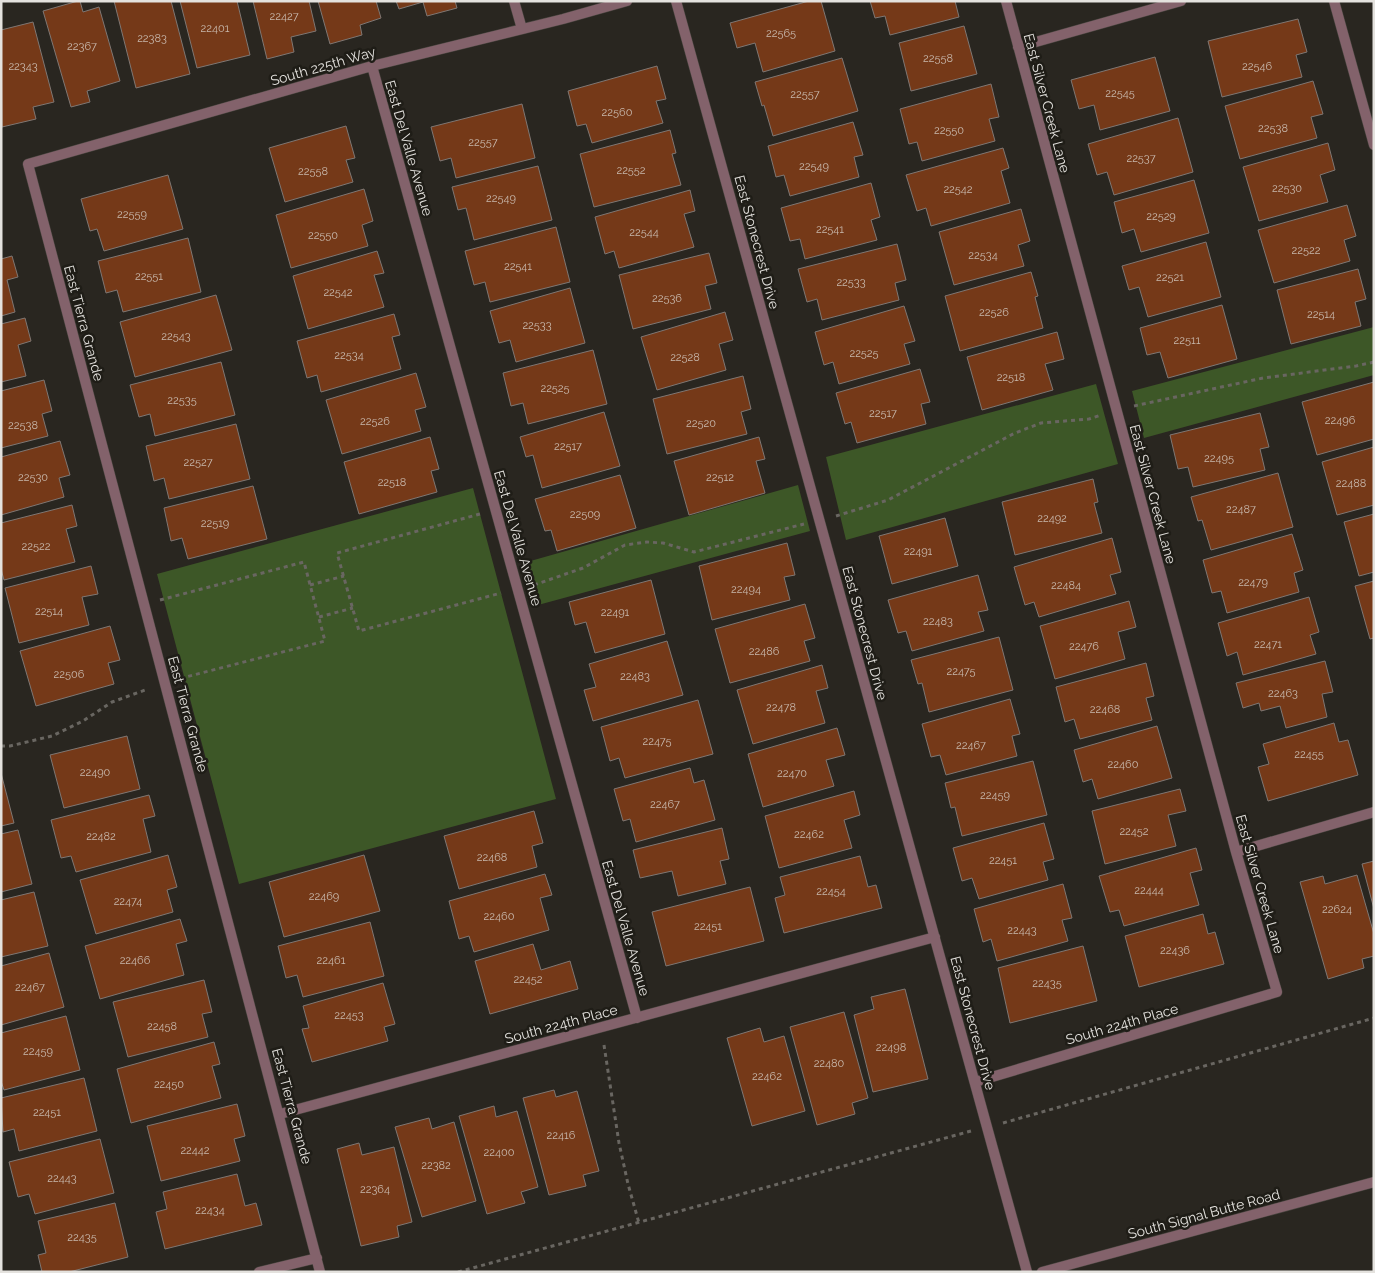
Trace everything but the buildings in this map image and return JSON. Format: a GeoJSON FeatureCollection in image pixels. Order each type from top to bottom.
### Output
{"type":"FeatureCollection","features":[{"type":"Feature","properties":{"kind":"street"},"geometry":{"type":"LineString","coordinates":[[514,1],[522,29]]}},
{"type":"Feature","properties":{"kind":"street","name":"South 225th Way"},"geometry":{"type":"LineString","coordinates":[[28,164],[372,66],[627,1]]}},
{"type":"Feature","properties":{"kind":"street","name":"East Stonecrest Drive"},"geometry":{"type":"LineString","coordinates":[[676,1],[1027,1272]]}},
{"type":"Feature","properties":{"kind":"street","name":"East Silver Creek Lane"},"geometry":{"type":"LineString","coordinates":[[1006,1],[1236,852],[1277,992]]}},
{"type":"Feature","properties":{"kind":"street"},"geometry":{"type":"LineString","coordinates":[[1018,47],[1181,1]]}},
{"type":"Feature","properties":{"kind":"street"},"geometry":{"type":"LineString","coordinates":[[1334,1],[1374,145]]}},
{"type":"Feature","properties":{"kind":"street","name":"East Del Valle Avenue"},"geometry":{"type":"LineString","coordinates":[[372,66],[637,1018]]}},
{"type":"Feature","properties":{"kind":"street","name":"East Tierra Grande"},"geometry":{"type":"LineString","coordinates":[[28,164],[280,1114],[320,1272]]}},
{"type":"Feature","properties":{"kind":"street"},"geometry":{"type":"LineString","coordinates":[[1236,852],[1374,812]]}},
{"type":"Feature","properties":{"kind":"street","name":"South 224th Place"},"geometry":{"type":"LineString","coordinates":[[280,1114],[935,937]]}},
{"type":"Feature","properties":{"kind":"street","name":"South 224th Place"},"geometry":{"type":"LineString","coordinates":[[975,1082],[1277,992]]}},
{"type":"Feature","properties":{"kind":"street","name":"South Signal Butte Road"},"geometry":{"type":"LineString","coordinates":[[1042,1272],[1374,1182]]}},
{"type":"Feature","properties":{"kind":"street"},"geometry":{"type":"LineString","coordinates":[[259,1272],[317,1258]]}},
{"type":"Feature","properties":{"kind":"path"},"geometry":{"type":"LineString","coordinates":[[495,510],[337,553],[359,631],[518,590],[583,568],[625,545],[647,542],[663,543],[694,552],[854,511],[888,500],[1015,433],[1041,424],[1089,419],[1145,403],[1263,378],[1374,362]]}},
{"type":"Feature","properties":{"kind":"path"},"geometry":{"type":"LineString","coordinates":[[1,746],[10,746],[52,736],[83,721],[112,702],[166,683],[325,641],[304,562],[145,604]]}},
{"type":"Feature","properties":{"kind":"path"},"geometry":{"type":"LineString","coordinates":[[310,585],[344,576]]}},
{"type":"Feature","properties":{"kind":"path"},"geometry":{"type":"LineString","coordinates":[[319,617],[353,608]]}},
{"type":"Feature","properties":{"kind":"path"},"geometry":{"type":"LineString","coordinates":[[458,1272],[988,1127],[1374,1018]]}},
{"type":"Feature","properties":{"kind":"path"},"geometry":{"type":"LineString","coordinates":[[601,1028],[619,1143],[639,1223]]}},
{"type":"Feature","properties":{"kind":"green space"},"geometry":{"type":"Polygon","coordinates":[[[1374,327],[1374,375],[1144,438],[1132,391],[1374,327]]]}},
{"type":"Feature","properties":{"kind":"green space"},"geometry":{"type":"Polygon","coordinates":[[[1096,384],[1118,464],[846,540],[826,457],[1096,384]]]}},
{"type":"Feature","properties":{"kind":"green space"},"geometry":{"type":"Polygon","coordinates":[[[798,485],[810,531],[538,605],[527,562],[798,485]]]}},
{"type":"Feature","properties":{"kind":"green space"},"geometry":{"type":"Polygon","coordinates":[[[473,488],[556,799],[239,884],[157,574],[473,488]]]}}]}
